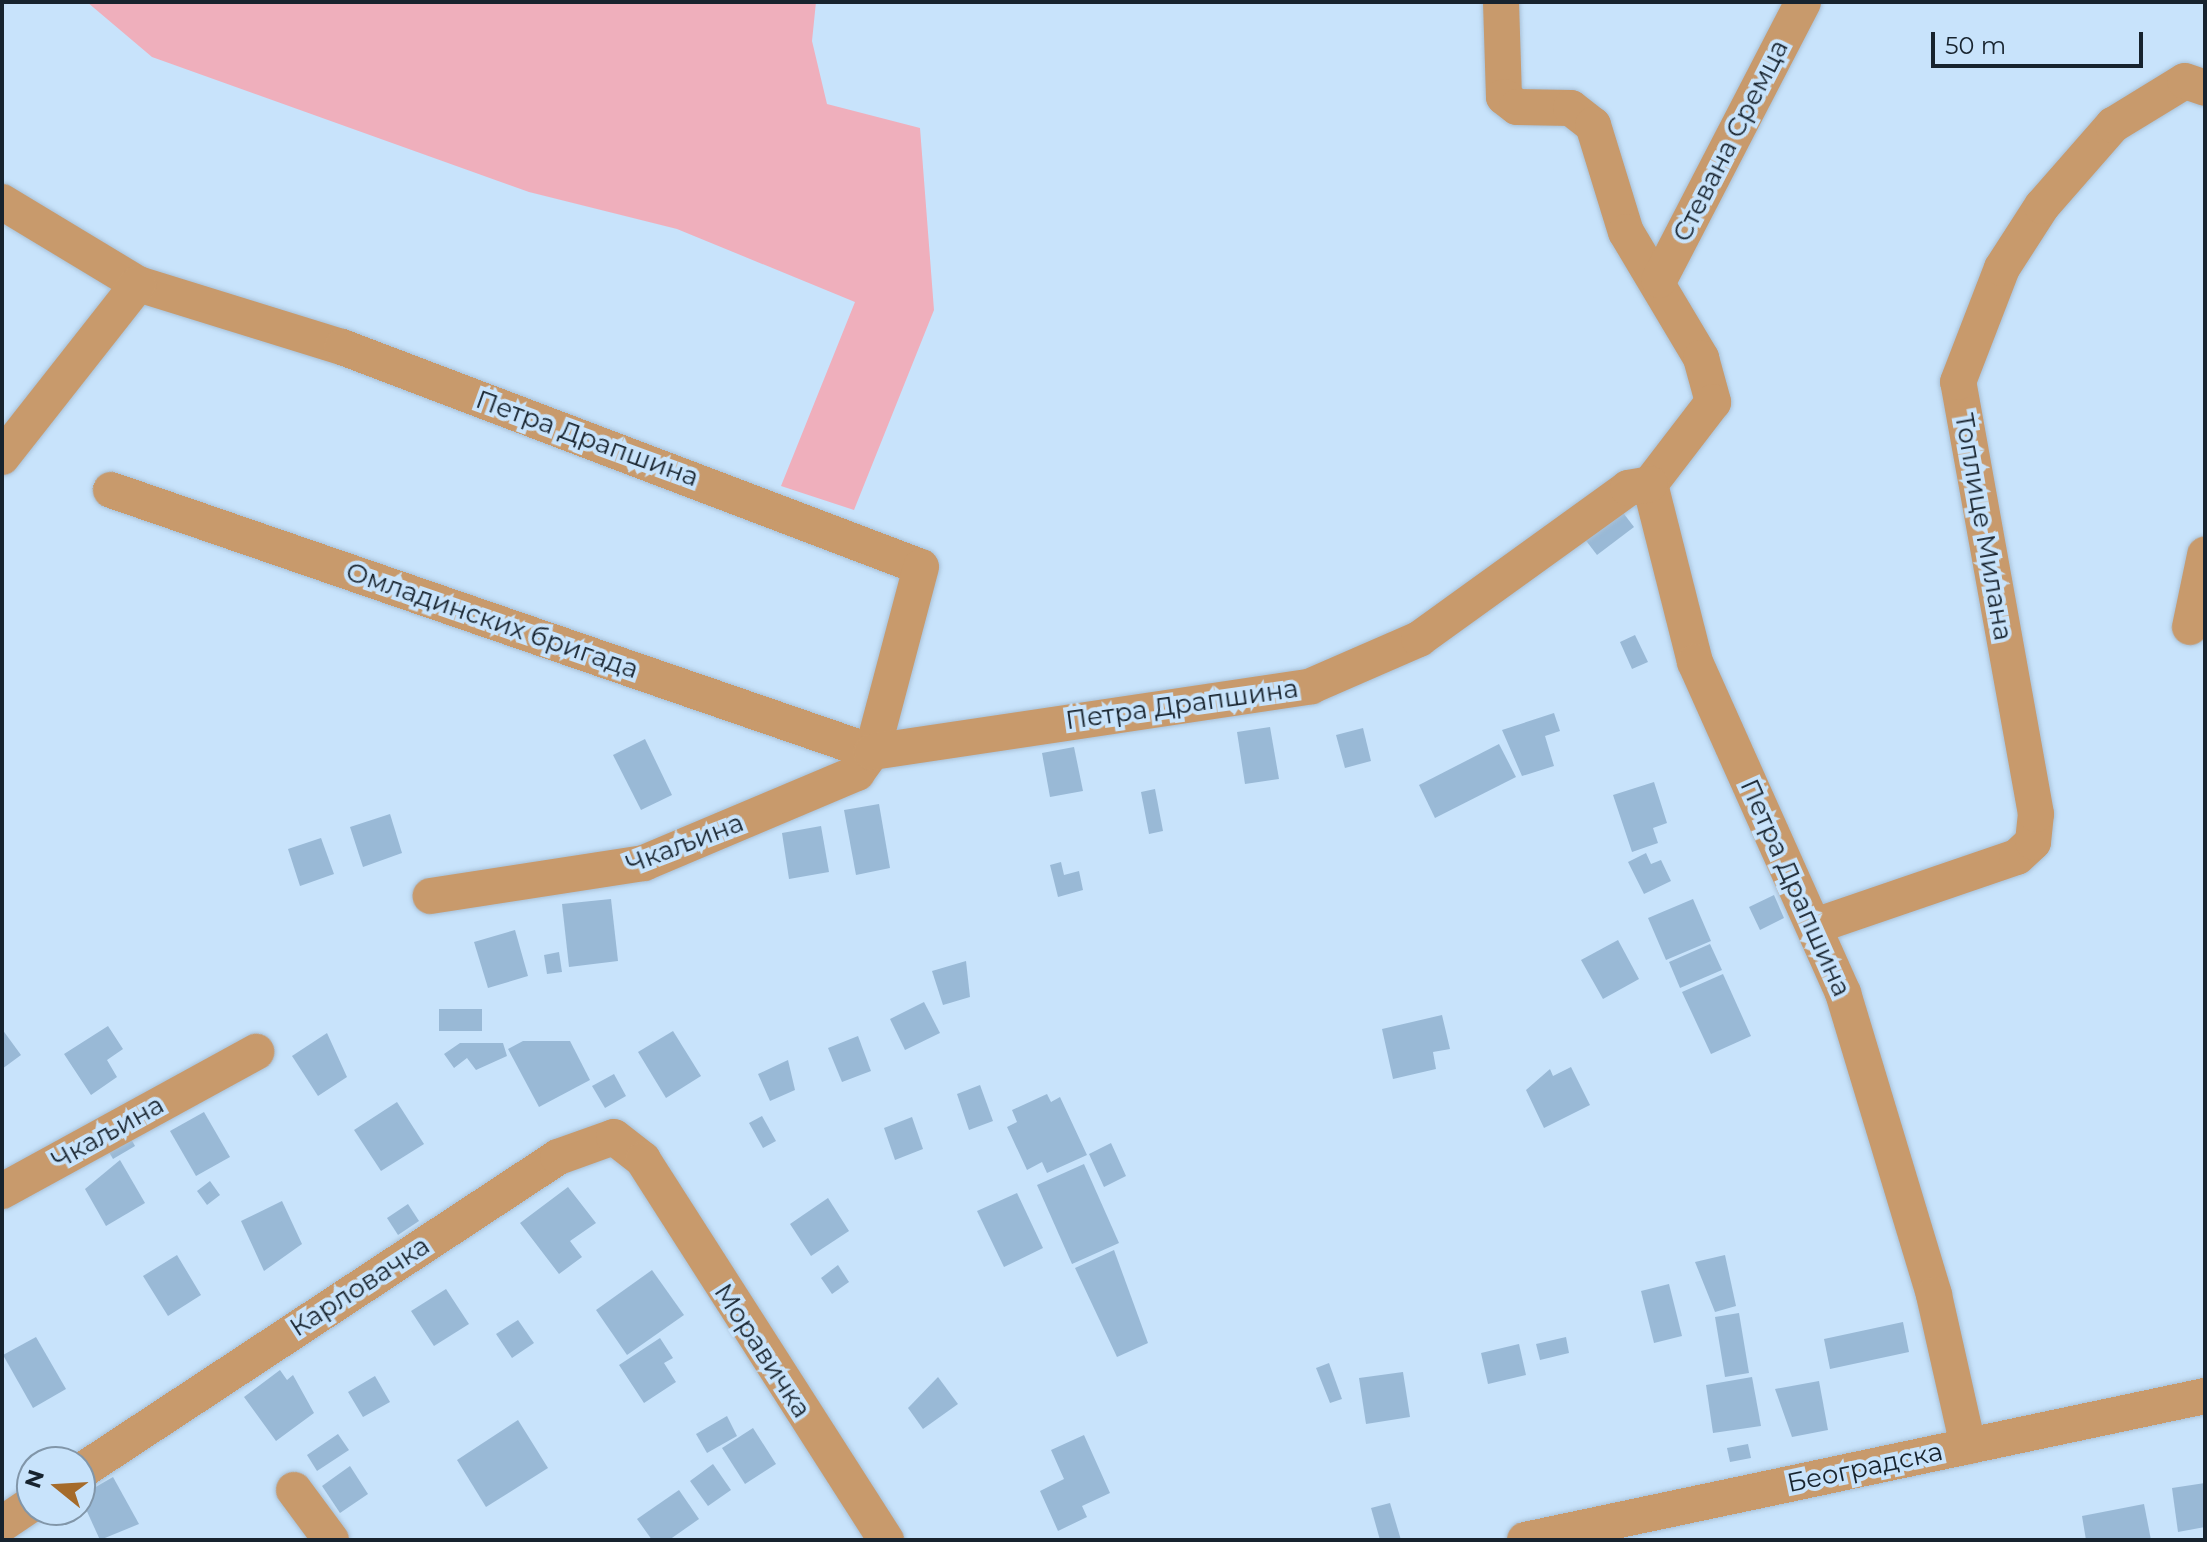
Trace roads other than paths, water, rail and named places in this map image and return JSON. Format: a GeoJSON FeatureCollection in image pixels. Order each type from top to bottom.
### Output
{"type":"FeatureCollection","features":[{"type":"Feature","properties":{"kind":"street","name":"Стевана Сремца"},"geometry":{"type":"LineString","coordinates":[[1501,2],[1504,97],[1517,107],[1571,108],[1587,116],[1612,201],[1701,358],[1713,402],[1650,484]]}},
{"type":"Feature","properties":{"kind":"street","name":"Стевана Сремца"},"geometry":{"type":"LineString","coordinates":[[1659,280],[1803,2]]}},
{"type":"Feature","properties":{"kind":"street","name":"Топлице Милана"},"geometry":{"type":"LineString","coordinates":[[1815,926],[2017,857],[2033,842],[2036,814],[1958,382],[2002,268],[2042,206],[2113,125],[2185,81],[2205,88]]}},
{"type":"Feature","properties":{"kind":"street","name":"Петра Драпшина"},"geometry":{"type":"LineString","coordinates":[[2,202],[138,284],[342,347],[921,567],[872,752],[1311,686],[1419,639],[1628,488],[1650,484],[1695,662],[1815,926],[1901,1181],[1968,1446]]}},
{"type":"Feature","properties":{"kind":"street"},"geometry":{"type":"LineString","coordinates":[[2,457],[138,284]]}},
{"type":"Feature","properties":{"kind":"street","name":"Омладинских бригада"},"geometry":{"type":"LineString","coordinates":[[111,490],[872,752]]}},
{"type":"Feature","properties":{"kind":"street"},"geometry":{"type":"LineString","coordinates":[[2190,627],[2205,555]]}},
{"type":"Feature","properties":{"kind":"street","name":"Чкаљина"},"geometry":{"type":"LineString","coordinates":[[431,896],[644,863],[835,784],[872,752]]}},
{"type":"Feature","properties":{"kind":"street","name":"Чкаљина"},"geometry":{"type":"LineString","coordinates":[[2,1191],[256,1052]]}},
{"type":"Feature","properties":{"kind":"street","name":"Карловачка"},"geometry":{"type":"LineString","coordinates":[[96,1462],[580,1144],[614,1137],[643,1160]]}},
{"type":"Feature","properties":{"kind":"street","name":"Моравичка"},"geometry":{"type":"LineString","coordinates":[[643,1160],[886,1540]]}},
{"type":"Feature","properties":{"kind":"street","name":"Београдска"},"geometry":{"type":"LineString","coordinates":[[1525,1540],[2205,1396]]}},
{"type":"Feature","properties":{"kind":"street"},"geometry":{"type":"LineString","coordinates":[[294,1490],[331,1540]]}}]}
